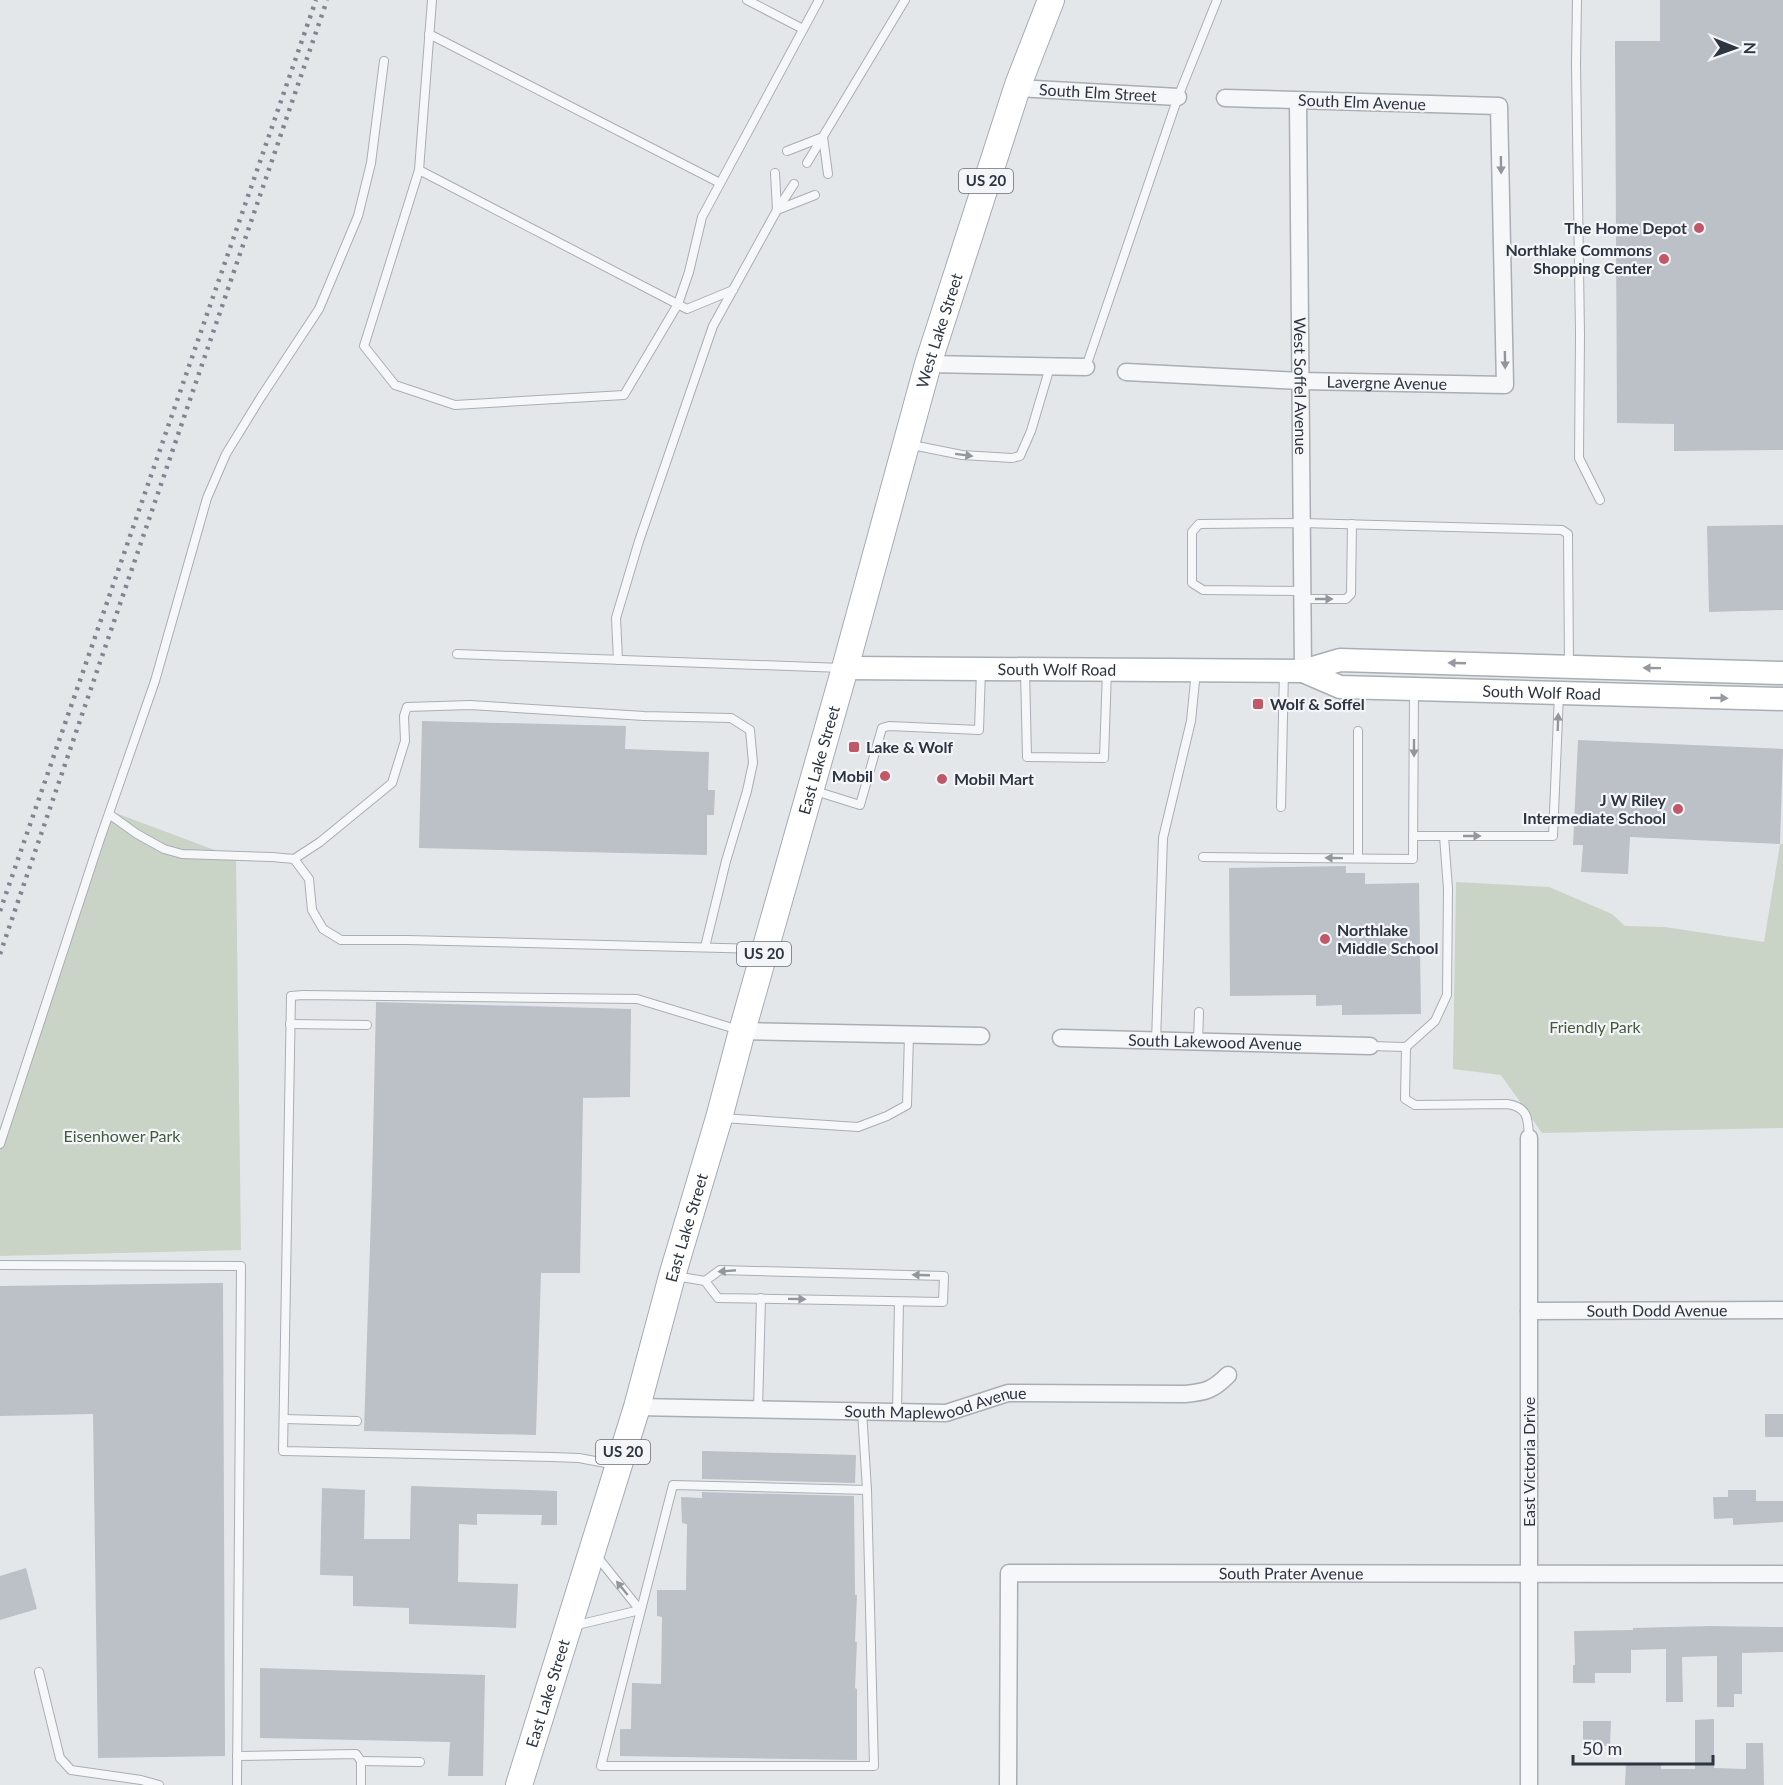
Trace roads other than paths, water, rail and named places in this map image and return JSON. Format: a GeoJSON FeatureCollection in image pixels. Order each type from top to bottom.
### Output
{"type":"FeatureCollection","features":[{"type":"Feature","properties":{"kind":"main road","name":"West Lake Street"},"geometry":{"type":"LineString","coordinates":[[845,668],[928,364],[1017,88],[1051,0]]}},
{"type":"Feature","properties":{"kind":"main road","name":"South Wolf Road"},"geometry":{"type":"LineString","coordinates":[[845,668],[1293,671],[1341,660],[1783,673]]}},
{"type":"Feature","properties":{"kind":"main road","name":"East Lake Street"},"geometry":{"type":"LineString","coordinates":[[519,1785],[637,1407],[672,1276],[719,1118],[845,668]]}},
{"type":"Feature","properties":{"kind":"main road","name":"South Wolf Road"},"geometry":{"type":"LineString","coordinates":[[1293,671],[1340,687],[1783,699]]}},
{"type":"Feature","properties":{"kind":"street","name":"South Elm Street"},"geometry":{"type":"LineString","coordinates":[[1017,88],[1178,97]]}},
{"type":"Feature","properties":{"kind":"street","name":"South Elm Avenue"},"geometry":{"type":"LineString","coordinates":[[1225,98],[1499,106],[1505,385]]}},
{"type":"Feature","properties":{"kind":"street","name":"West Soffel Avenue"},"geometry":{"type":"LineString","coordinates":[[1293,671],[1302,595],[1298,101]]}},
{"type":"Feature","properties":{"kind":"street"},"geometry":{"type":"LineString","coordinates":[[928,364],[1086,367]]}},
{"type":"Feature","properties":{"kind":"street","name":"Lavergne Avenue"},"geometry":{"type":"LineString","coordinates":[[1126,372],[1301,381],[1505,385]]}},
{"type":"Feature","properties":{"kind":"street"},"geometry":{"type":"LineString","coordinates":[[742,1031],[981,1036]]}},
{"type":"Feature","properties":{"kind":"street","name":"South Lakewood Avenue"},"geometry":{"type":"LineString","coordinates":[[1061,1038],[1370,1046]]}},
{"type":"Feature","properties":{"kind":"street","name":"East Victoria Drive"},"geometry":{"type":"LineString","coordinates":[[1529,1138],[1530,1785]]}},
{"type":"Feature","properties":{"kind":"street","name":"South Dodd Avenue"},"geometry":{"type":"LineString","coordinates":[[1529,1311],[1783,1310]]}},
{"type":"Feature","properties":{"kind":"street","name":"South Maplewood Avenue"},"geometry":{"type":"LineString","coordinates":[[637,1407],[946,1413],[1008,1393],[1185,1394],[1200,1392],[1217,1386],[1228,1375]]}},
{"type":"Feature","properties":{"kind":"street","name":"South Prater Avenue"},"geometry":{"type":"LineString","coordinates":[[1008,1785],[1009,1573],[1783,1574]]}},
{"type":"Feature","properties":{"kind":"lane"},"geometry":{"type":"LineString","coordinates":[[432,0],[419,170],[364,346],[395,385],[455,405],[624,395],[678,304],[689,272],[702,217],[819,0]]}},
{"type":"Feature","properties":{"kind":"lane"},"geometry":{"type":"LineString","coordinates":[[747,0],[803,29]]}},
{"type":"Feature","properties":{"kind":"lane"},"geometry":{"type":"LineString","coordinates":[[807,163],[905,0]]}},
{"type":"Feature","properties":{"kind":"lane"},"geometry":{"type":"LineString","coordinates":[[1086,367],[1178,97],[1217,0]]}},
{"type":"Feature","properties":{"kind":"lane"},"geometry":{"type":"LineString","coordinates":[[1577,0],[1579,458],[1600,500]]}},
{"type":"Feature","properties":{"kind":"lane"},"geometry":{"type":"LineString","coordinates":[[429,34],[720,183]]}},
{"type":"Feature","properties":{"kind":"lane"},"geometry":{"type":"LineString","coordinates":[[0,1144],[155,681],[207,498],[226,454],[319,309],[358,216],[371,163],[384,61]]}},
{"type":"Feature","properties":{"kind":"lane"},"geometry":{"type":"LineString","coordinates":[[787,151],[823,137]]}},
{"type":"Feature","properties":{"kind":"lane"},"geometry":{"type":"LineString","coordinates":[[823,137],[828,174]]}},
{"type":"Feature","properties":{"kind":"lane"},"geometry":{"type":"LineString","coordinates":[[419,170],[687,309],[733,290]]}},
{"type":"Feature","properties":{"kind":"lane"},"geometry":{"type":"LineString","coordinates":[[775,173],[777,210]]}},
{"type":"Feature","properties":{"kind":"lane"},"geometry":{"type":"LineString","coordinates":[[618,660],[616,618],[639,541],[713,326],[777,210],[794,184]]}},
{"type":"Feature","properties":{"kind":"lane"},"geometry":{"type":"LineString","coordinates":[[777,210],[815,195]]}},
{"type":"Feature","properties":{"kind":"lane"},"geometry":{"type":"LineString","coordinates":[[907,444],[962,455],[1012,458],[1020,456],[1050,367]]}},
{"type":"Feature","properties":{"kind":"lane"},"geometry":{"type":"LineString","coordinates":[[1352,524],[1351,594],[1346,599],[1203,590],[1192,583],[1192,532],[1198,524],[1302,523],[1352,524],[1562,530],[1568,534],[1569,666]]}},
{"type":"Feature","properties":{"kind":"lane"},"geometry":{"type":"LineString","coordinates":[[457,654],[845,668]]}},
{"type":"Feature","properties":{"kind":"lane"},"geometry":{"type":"LineString","coordinates":[[811,790],[860,805],[882,728],[889,726],[979,730],[981,669]]}},
{"type":"Feature","properties":{"kind":"lane"},"geometry":{"type":"LineString","coordinates":[[1025,669],[1027,758],[1104,758],[1107,670]]}},
{"type":"Feature","properties":{"kind":"lane"},"geometry":{"type":"LineString","coordinates":[[1156,1041],[1163,838],[1191,721],[1196,671]]}},
{"type":"Feature","properties":{"kind":"lane"},"geometry":{"type":"LineString","coordinates":[[1281,807],[1293,671]]}},
{"type":"Feature","properties":{"kind":"lane"},"geometry":{"type":"LineString","coordinates":[[1203,857],[1413,859],[1414,689]]}},
{"type":"Feature","properties":{"kind":"lane"},"geometry":{"type":"LineString","coordinates":[[1413,836],[1553,836],[1559,694]]}},
{"type":"Feature","properties":{"kind":"lane"},"geometry":{"type":"LineString","coordinates":[[109,814],[137,834],[164,849],[182,854],[294,859],[320,842],[392,783],[405,741],[404,716],[407,707],[470,705],[644,716],[731,718],[750,730],[753,763],[705,947]]}},
{"type":"Feature","properties":{"kind":"lane"},"geometry":{"type":"LineString","coordinates":[[1358,731],[1358,858]]}},
{"type":"Feature","properties":{"kind":"lane"},"geometry":{"type":"LineString","coordinates":[[1370,1046],[1406,1047],[1435,1021],[1446,995],[1448,889],[1444,836]]}},
{"type":"Feature","properties":{"kind":"lane"},"geometry":{"type":"LineString","coordinates":[[294,859],[309,879],[312,910],[322,929],[342,940],[765,949]]}},
{"type":"Feature","properties":{"kind":"lane"},"geometry":{"type":"LineString","coordinates":[[619,1465],[579,1458],[283,1451],[291,996],[637,999],[742,1031]]}},
{"type":"Feature","properties":{"kind":"lane"},"geometry":{"type":"LineString","coordinates":[[1198,1042],[1199,1012]]}},
{"type":"Feature","properties":{"kind":"lane"},"geometry":{"type":"LineString","coordinates":[[290,1024],[367,1026]]}},
{"type":"Feature","properties":{"kind":"lane"},"geometry":{"type":"LineString","coordinates":[[719,1118],[858,1127],[887,1116],[907,1105],[909,1035]]}},
{"type":"Feature","properties":{"kind":"lane"},"geometry":{"type":"LineString","coordinates":[[1406,1047],[1406,1099],[1415,1105],[1515,1105],[1523,1110],[1528,1120],[1529,1138]]}},
{"type":"Feature","properties":{"kind":"lane"},"geometry":{"type":"LineString","coordinates":[[0,1265],[241,1266],[237,1785]]}},
{"type":"Feature","properties":{"kind":"lane"},"geometry":{"type":"LineString","coordinates":[[672,1276],[705,1281],[720,1270],[944,1276],[943,1302],[717,1298],[705,1281]]}},
{"type":"Feature","properties":{"kind":"lane"},"geometry":{"type":"LineString","coordinates":[[758,1410],[761,1298]]}},
{"type":"Feature","properties":{"kind":"lane"},"geometry":{"type":"LineString","coordinates":[[897,1412],[899,1302]]}},
{"type":"Feature","properties":{"kind":"lane"},"geometry":{"type":"LineString","coordinates":[[862,1411],[867,1490],[874,1766],[601,1766],[673,1485],[867,1490]]}},
{"type":"Feature","properties":{"kind":"lane"},"geometry":{"type":"LineString","coordinates":[[284,1419],[357,1421]]}},
{"type":"Feature","properties":{"kind":"lane"},"geometry":{"type":"LineString","coordinates":[[593,1551],[640,1610]]}},
{"type":"Feature","properties":{"kind":"lane"},"geometry":{"type":"LineString","coordinates":[[570,1626],[640,1610]]}},
{"type":"Feature","properties":{"kind":"lane"},"geometry":{"type":"LineString","coordinates":[[39,1672],[60,1758],[71,1770],[141,1780],[159,1785]]}},
{"type":"Feature","properties":{"kind":"lane"},"geometry":{"type":"LineString","coordinates":[[237,1756],[356,1754],[362,1761],[361,1785]]}},
{"type":"Feature","properties":{"kind":"lane"},"geometry":{"type":"LineString","coordinates":[[362,1761],[420,1762]]}},
{"type":"Feature","properties":{"kind":"railway"},"geometry":{"type":"LineString","coordinates":[[0,911],[316,0]]}},
{"type":"Feature","properties":{"kind":"railway"},"geometry":{"type":"LineString","coordinates":[[0,954],[327,0]]}},
{"type":"Feature","properties":{"kind":"place","name":"The Home Depot"},"geometry":{"type":"Point","coordinates":[1699,228]}},
{"type":"Feature","properties":{"kind":"place","name":"Northlake Commons Shopping Center"},"geometry":{"type":"Point","coordinates":[1664,259]}},
{"type":"Feature","properties":{"kind":"place","name":"Wolf & Soffel"},"geometry":{"type":"Point","coordinates":[1258,704]}},
{"type":"Feature","properties":{"kind":"place","name":"Lake & Wolf"},"geometry":{"type":"Point","coordinates":[854,747]}},
{"type":"Feature","properties":{"kind":"place","name":"Mobil"},"geometry":{"type":"Point","coordinates":[885,776]}},
{"type":"Feature","properties":{"kind":"place","name":"Mobil Mart"},"geometry":{"type":"Point","coordinates":[942,779]}},
{"type":"Feature","properties":{"kind":"place","name":"J W Riley Intermediate School"},"geometry":{"type":"Point","coordinates":[1678,809]}},
{"type":"Feature","properties":{"kind":"place","name":"Northlake Middle School"},"geometry":{"type":"Point","coordinates":[1325,939]}},
{"type":"Feature","properties":{"kind":"park label","name":"Friendly Park"},"geometry":{"type":"Point","coordinates":[1595,1027]}},
{"type":"Feature","properties":{"kind":"park label","name":"Eisenhower Park"},"geometry":{"type":"Point","coordinates":[122,1136]}}]}
